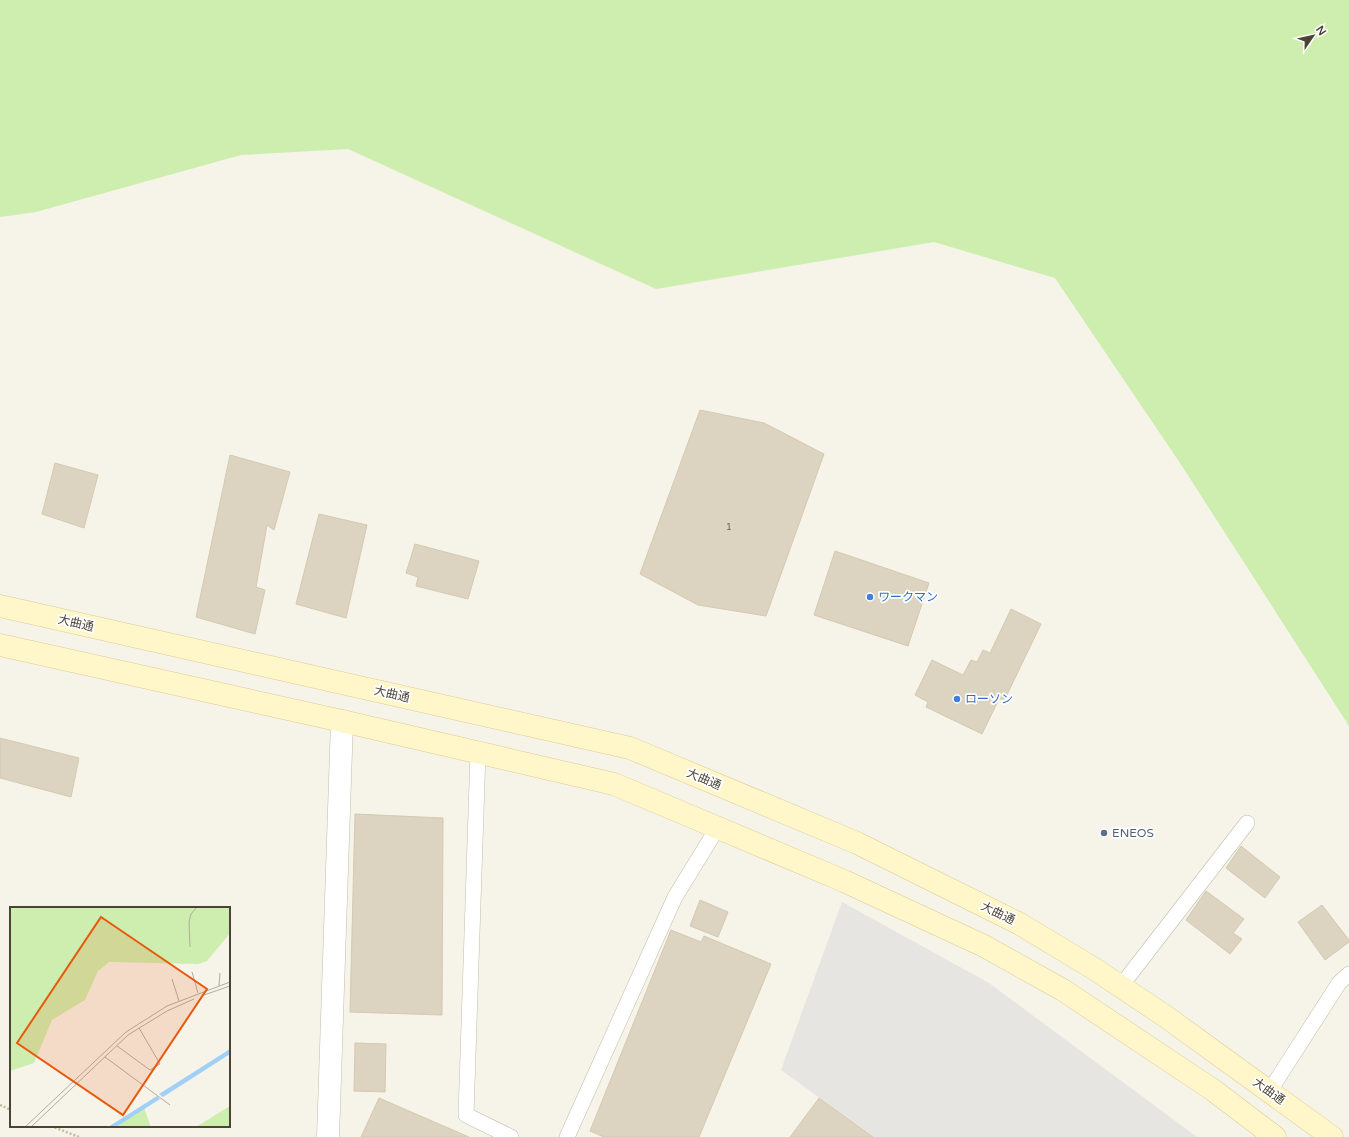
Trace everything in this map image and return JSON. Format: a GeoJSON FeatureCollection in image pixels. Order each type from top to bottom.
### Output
{"type":"FeatureCollection","features":[{"type":"Feature","properties":{"kind":"main road","name":"大曲通"},"geometry":{"type":"LineString","coordinates":[[0,606],[630,748],[857,843],[1020,924],[1121,986],[1165,1016],[1332,1137]]}},
{"type":"Feature","properties":{"kind":"main road"},"geometry":{"type":"LineString","coordinates":[[0,645],[342,721],[614,784],[844,881],[991,950],[1069,995],[1213,1090],[1276,1137]]}},
{"type":"Feature","properties":{"kind":"street"},"geometry":{"type":"LineString","coordinates":[[328,1137],[342,721]]}},
{"type":"Feature","properties":{"kind":"lane"},"geometry":{"type":"LineString","coordinates":[[478,752],[466,1115],[511,1137]]}},
{"type":"Feature","properties":{"kind":"lane"},"geometry":{"type":"LineString","coordinates":[[1121,986],[1247,823]]}},
{"type":"Feature","properties":{"kind":"lane"},"geometry":{"type":"LineString","coordinates":[[567,1137],[675,897],[718,828]]}},
{"type":"Feature","properties":{"kind":"lane"},"geometry":{"type":"LineString","coordinates":[[1269,1092],[1339,983],[1349,974]]}},
{"type":"Feature","properties":{"kind":"path"},"geometry":{"type":"LineString","coordinates":[[0,1105],[10,1110]]}},
{"type":"Feature","properties":{"kind":"path"},"geometry":{"type":"LineString","coordinates":[[54,1127],[79,1137]]}},
{"type":"Feature","properties":{"kind":"green space"},"geometry":{"type":"Polygon","coordinates":[[[0,0],[1349,0],[1349,726],[1182,466],[1055,278],[934,242],[656,289],[348,149],[241,155],[36,212],[0,217],[0,0]]]}},
{"type":"Feature","properties":{"kind":"shaded area"},"geometry":{"type":"Polygon","coordinates":[[[842,902],[989,983],[1197,1137],[874,1137],[781,1070],[842,902]]]}},
{"type":"Feature","properties":{"kind":"building"},"geometry":{"type":"Polygon","coordinates":[[[700,410],[764,423],[824,454],[766,616],[698,605],[640,574],[700,410]]]}},
{"type":"Feature","properties":{"kind":"building"},"geometry":{"type":"Polygon","coordinates":[[[230,455],[290,472],[274,530],[267,525],[256,587],[265,590],[255,634],[196,617],[230,455]]]}},
{"type":"Feature","properties":{"kind":"building"},"geometry":{"type":"Polygon","coordinates":[[[55,463],[98,475],[84,528],[42,514],[55,463]]]}},
{"type":"Feature","properties":{"kind":"building"},"geometry":{"type":"Polygon","coordinates":[[[319,514],[367,525],[346,618],[296,604],[319,514]]]}},
{"type":"Feature","properties":{"kind":"building"},"geometry":{"type":"Polygon","coordinates":[[[415,544],[479,561],[468,599],[416,586],[418,577],[406,573],[415,544]]]}},
{"type":"Feature","properties":{"kind":"building"},"geometry":{"type":"Polygon","coordinates":[[[835,551],[929,583],[908,646],[814,615],[835,551]]]}},
{"type":"Feature","properties":{"kind":"building"},"geometry":{"type":"Polygon","coordinates":[[[1011,609],[1041,624],[1005,699],[999,699],[982,734],[926,707],[928,702],[915,695],[932,660],[963,675],[971,660],[977,662],[983,650],[990,653],[1011,609]]]}},
{"type":"Feature","properties":{"kind":"building"},"geometry":{"type":"Polygon","coordinates":[[[0,738],[79,758],[71,797],[0,778],[0,738]]]}},
{"type":"Feature","properties":{"kind":"building"},"geometry":{"type":"Polygon","coordinates":[[[355,814],[443,818],[442,1015],[350,1012],[355,814]]]}},
{"type":"Feature","properties":{"kind":"building"},"geometry":{"type":"Polygon","coordinates":[[[1241,846],[1280,877],[1265,898],[1226,868],[1241,846]]]}},
{"type":"Feature","properties":{"kind":"building"},"geometry":{"type":"Polygon","coordinates":[[[1206,891],[1244,919],[1233,933],[1242,939],[1230,954],[1186,920],[1206,891]]]}},
{"type":"Feature","properties":{"kind":"building"},"geometry":{"type":"Polygon","coordinates":[[[700,900],[728,912],[718,937],[690,926],[700,900]]]}},
{"type":"Feature","properties":{"kind":"building"},"geometry":{"type":"Polygon","coordinates":[[[1322,905],[1349,940],[1349,942],[1325,960],[1298,922],[1322,905]]]}},
{"type":"Feature","properties":{"kind":"building"},"geometry":{"type":"Polygon","coordinates":[[[671,930],[701,942],[704,936],[771,964],[699,1137],[604,1137],[590,1131],[671,930]]]}},
{"type":"Feature","properties":{"kind":"building"},"geometry":{"type":"Polygon","coordinates":[[[355,1043],[386,1044],[385,1092],[354,1091],[355,1043]]]}},
{"type":"Feature","properties":{"kind":"building"},"geometry":{"type":"Polygon","coordinates":[[[379,1098],[469,1137],[361,1137],[379,1098]]]}},
{"type":"Feature","properties":{"kind":"building"},"geometry":{"type":"Polygon","coordinates":[[[819,1098],[873,1137],[790,1137],[819,1098]]]}},
{"type":"Feature","properties":{"kind":"place","name":"ワークマン"},"geometry":{"type":"Point","coordinates":[870,597]}},
{"type":"Feature","properties":{"kind":"place","name":"ローソン"},"geometry":{"type":"Point","coordinates":[957,699]}},
{"type":"Feature","properties":{"kind":"place","name":"ENEOS"},"geometry":{"type":"Point","coordinates":[1104,833]}}]}
